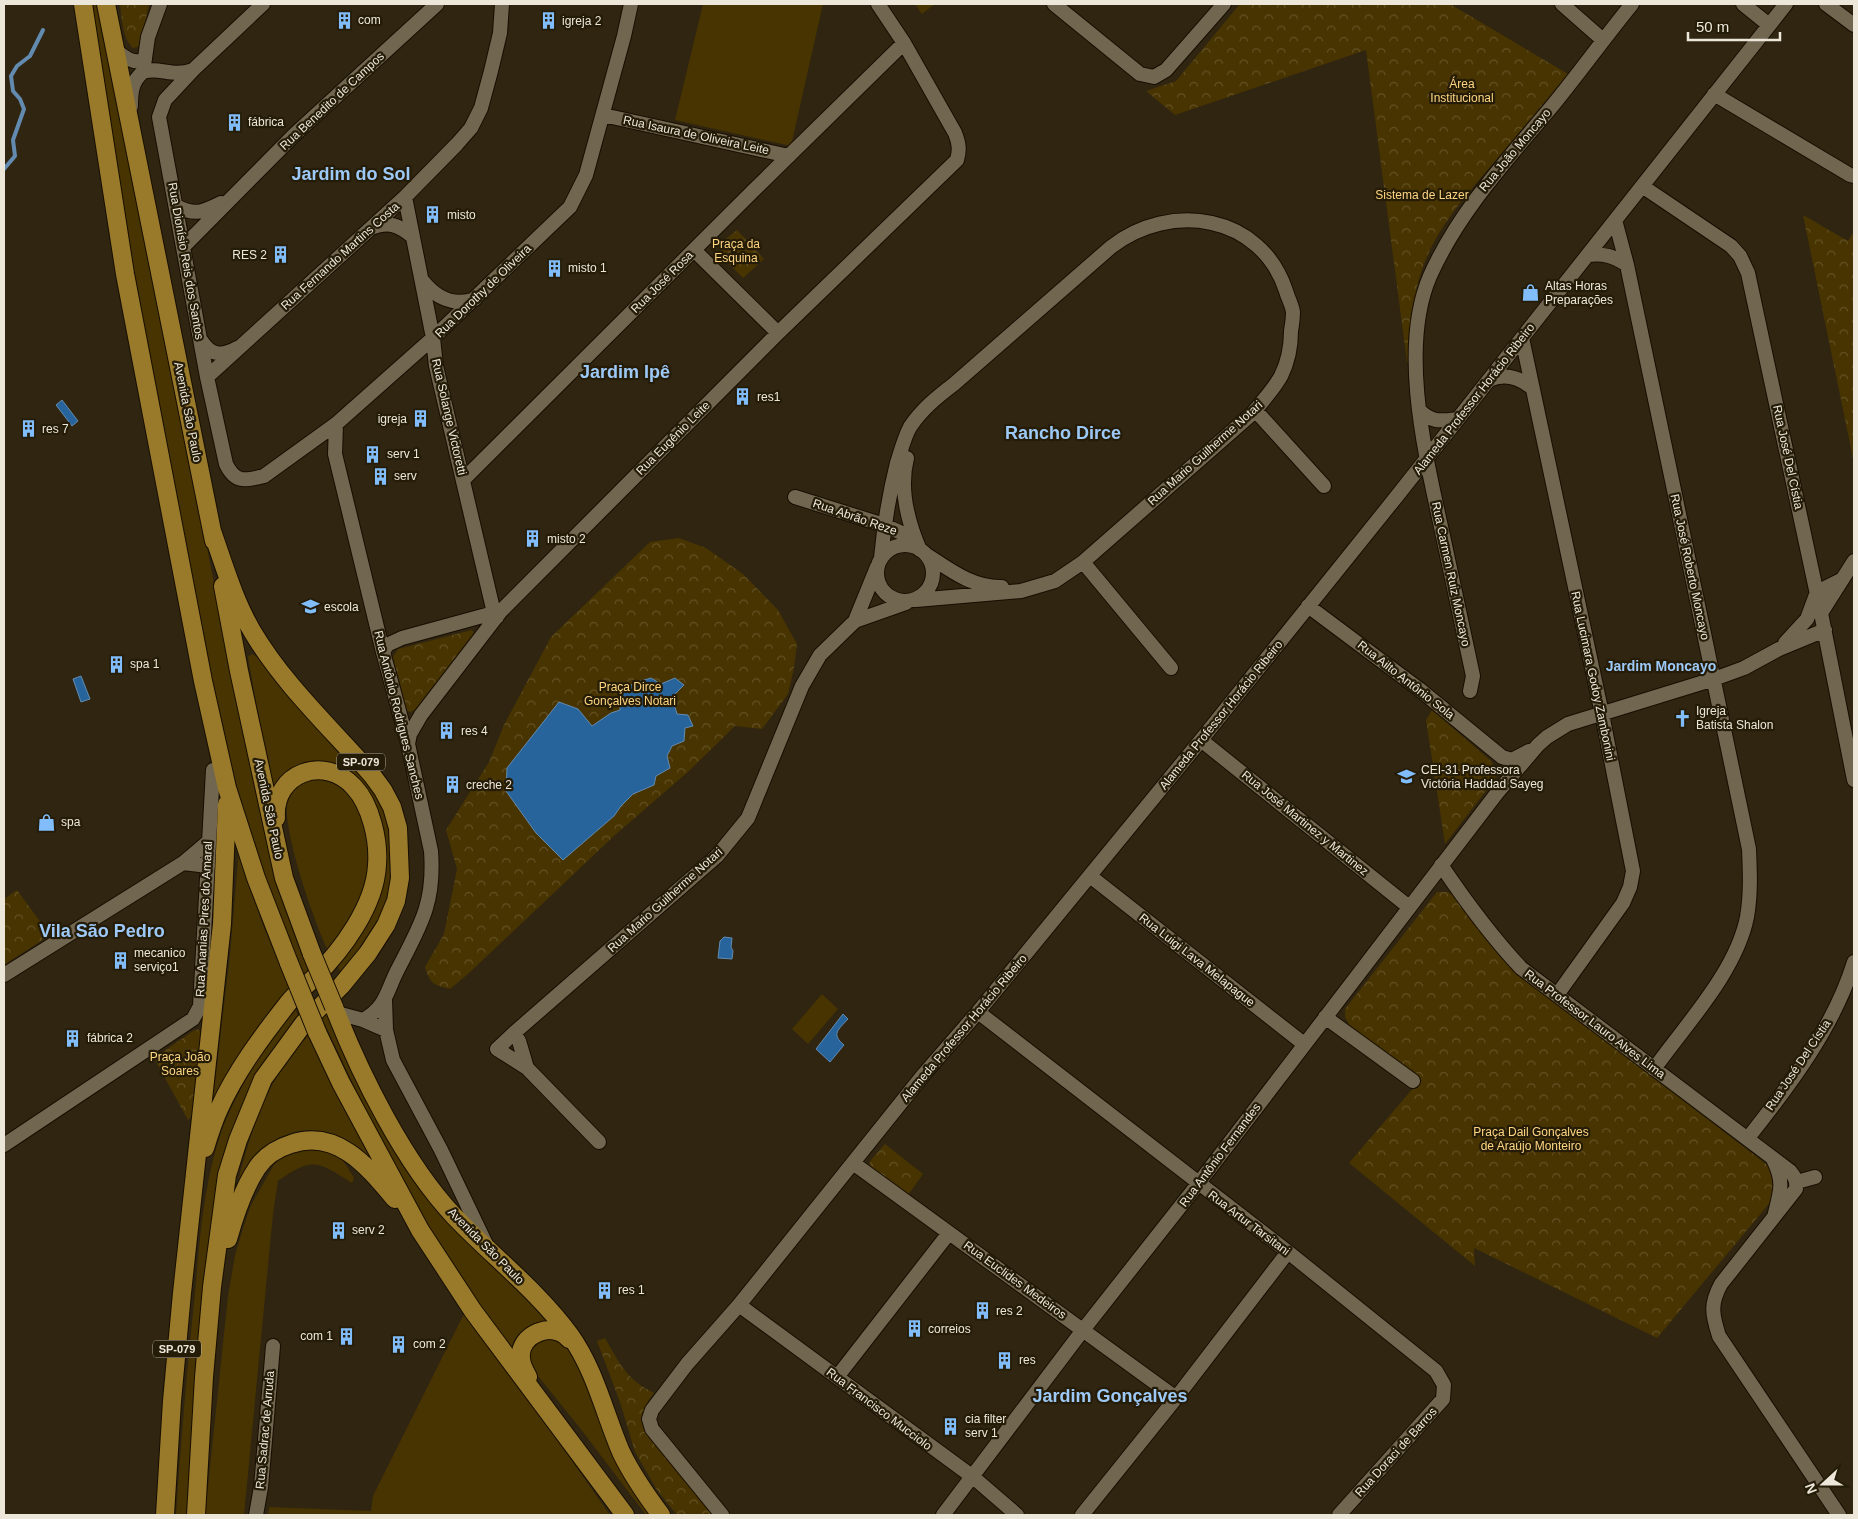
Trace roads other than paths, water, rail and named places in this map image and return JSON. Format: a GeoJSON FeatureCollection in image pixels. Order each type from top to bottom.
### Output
{"type":"FeatureCollection","features":[{"type":"Feature","properties":{"kind":"main road"},"geometry":{"type":"LineString","coordinates":[[82,4],[128,292],[216,740],[221,777],[256,878],[289,963],[340,1083],[420,1230],[473,1311],[527,1386],[552,1416]]}},
{"type":"Feature","properties":{"kind":"main road","name":"Avenida São Paulo"},"geometry":{"type":"LineString","coordinates":[[106,4],[239,671],[279,858],[293,906],[331,1008],[404,1148],[453,1214],[544,1303],[570,1335],[585,1359],[621,1451],[637,1483],[661,1515]]}},
{"type":"Feature","properties":{"kind":"main road","name":"SP-079"},"geometry":{"type":"LineString","coordinates":[[196,1515],[204,1378],[212,1286],[227,1176],[238,1140],[263,1080],[304,1023],[331,1008],[340,986],[368,953],[386,925],[396,901],[400,878],[398,828],[392,807],[383,790],[372,774],[284,677],[255,636],[238,601],[212,531]]}},
{"type":"Feature","properties":{"kind":"main road","name":"SP-079"},"geometry":{"type":"LineString","coordinates":[[194,1182],[219,1110],[239,1070],[295,995],[314,978],[356,927],[369,904],[377,866],[377,844],[372,822],[354,787],[342,777],[325,770],[302,772],[291,780],[277,799],[276,814],[279,858]]}},
{"type":"Feature","properties":{"kind":"main road","name":"SP-079"},"geometry":{"type":"LineString","coordinates":[[165,1515],[172,1401],[222,924],[221,777]]}},
{"type":"Feature","properties":{"kind":"main road","name":"SP-079"},"geometry":{"type":"LineString","coordinates":[[212,1286],[239,1202],[258,1166],[278,1148],[302,1140],[324,1141],[347,1151],[368,1167],[420,1230]]}},
{"type":"Feature","properties":{"kind":"main road"},"geometry":{"type":"LineString","coordinates":[[585,1359],[567,1336],[556,1329],[542,1330],[530,1337],[524,1344],[520,1357],[531,1385],[625,1515]]}},
{"type":"Feature","properties":{"kind":"street"},"geometry":{"type":"LineString","coordinates":[[131,125],[131,92],[144,65],[148,37],[160,4]]}},
{"type":"Feature","properties":{"kind":"street","name":"Rua Dionísio Reis dos Santos"},"geometry":{"type":"LineString","coordinates":[[226,464],[207,377],[159,117],[165,100],[193,70],[264,4]]}},
{"type":"Feature","properties":{"kind":"street","name":"Rua Benedito de Campos"},"geometry":{"type":"LineString","coordinates":[[183,247],[294,135],[436,4]]}},
{"type":"Feature","properties":{"kind":"street","name":"Rua Fernando Martins Costa"},"geometry":{"type":"LineString","coordinates":[[207,377],[405,197],[458,144],[481,108],[500,33],[502,4]]}},
{"type":"Feature","properties":{"kind":"street","name":"Rua Dorothy de Oliveira"},"geometry":{"type":"LineString","coordinates":[[226,464],[230,473],[238,479],[251,480],[264,476],[336,424],[433,338],[570,207],[586,175],[603,115],[630,4]]}},
{"type":"Feature","properties":{"kind":"street"},"geometry":{"type":"LineString","coordinates":[[878,4],[904,44]]}},
{"type":"Feature","properties":{"kind":"street"},"geometry":{"type":"LineString","coordinates":[[1062,6],[1140,74],[1154,77],[1166,70],[1224,4]]}},
{"type":"Feature","properties":{"kind":"street"},"geometry":{"type":"LineString","coordinates":[[1562,4],[1603,40]]}},
{"type":"Feature","properties":{"kind":"street","name":"Rua João Moncayo"},"geometry":{"type":"LineString","coordinates":[[1427,458],[1420,410],[1416,340],[1422,304],[1430,277],[1456,226],[1632,4]]}},
{"type":"Feature","properties":{"kind":"street"},"geometry":{"type":"LineString","coordinates":[[1744,4],[1769,25]]}},
{"type":"Feature","properties":{"kind":"street","name":"Alameda Professor Horácio Ribeiro"},"geometry":{"type":"LineString","coordinates":[[722,1515],[652,1429],[649,1419],[652,1410],[687,1364],[739,1305],[924,1074],[978,1012],[1201,740],[1786,4]]}},
{"type":"Feature","properties":{"kind":"street"},"geometry":{"type":"LineString","coordinates":[[1826,4],[1854,25]]}},
{"type":"Feature","properties":{"kind":"street","name":"Rua Eugênio Leite"},"geometry":{"type":"LineString","coordinates":[[408,744],[410,734],[421,715],[499,612],[778,333],[957,160],[960,151],[955,133],[904,44]]}},
{"type":"Feature","properties":{"kind":"street","name":"Rua José Rosa"},"geometry":{"type":"LineString","coordinates":[[464,479],[788,156],[904,44]]}},
{"type":"Feature","properties":{"kind":"street"},"geometry":{"type":"LineString","coordinates":[[115,49],[123,57],[137,62],[142,61],[144,65],[152,70],[175,74],[183,74],[193,70]]}},
{"type":"Feature","properties":{"kind":"street"},"geometry":{"type":"LineString","coordinates":[[1714,94],[1854,176]]}},
{"type":"Feature","properties":{"kind":"street","name":"Rua Isaura de Oliveira Leite"},"geometry":{"type":"LineString","coordinates":[[603,115],[788,156]]}},
{"type":"Feature","properties":{"kind":"street","name":"Rua José Del Cístia"},"geometry":{"type":"LineString","coordinates":[[1642,186],[1732,246],[1740,256],[1748,273],[1825,630],[1854,780]]}},
{"type":"Feature","properties":{"kind":"street","name":"Rua Solange Victoretti"},"geometry":{"type":"LineString","coordinates":[[405,197],[433,338],[436,366],[484,567],[499,612]]}},
{"type":"Feature","properties":{"kind":"street","name":"Rua Benedito de Campos"},"geometry":{"type":"LineString","coordinates":[[176,206],[196,213],[229,200]]}},
{"type":"Feature","properties":{"kind":"street","name":"Rua Mario Guilherme Notari"},"geometry":{"type":"LineString","coordinates":[[1189,220],[1225,226],[1249,239],[1266,253],[1281,276],[1293,312],[1290,348],[1282,375],[1255,410],[1083,562],[1055,581],[1021,591],[912,601],[892,599],[879,586],[876,576],[892,483],[903,443],[909,429],[920,413],[934,398],[954,384],[1126,236],[1139,229],[1161,223],[1189,220]]}},
{"type":"Feature","properties":{"kind":"street","name":"Rua José Roberto Moncayo"},"geometry":{"type":"LineString","coordinates":[[1615,220],[1749,849],[1751,888],[1747,918],[1738,947],[1719,981],[1654,1069]]}},
{"type":"Feature","properties":{"kind":"street"},"geometry":{"type":"LineString","coordinates":[[369,229],[387,224],[395,224],[413,237]]}},
{"type":"Feature","properties":{"kind":"street"},"geometry":{"type":"LineString","coordinates":[[694,250],[778,333]]}},
{"type":"Feature","properties":{"kind":"street"},"geometry":{"type":"LineString","coordinates":[[1588,255],[1600,254],[1610,256],[1619,259],[1626,265]]}},
{"type":"Feature","properties":{"kind":"street"},"geometry":{"type":"LineString","coordinates":[[421,280],[437,296],[447,300],[468,301],[475,298]]}},
{"type":"Feature","properties":{"kind":"street","name":"Rua Lucimara Godoy Zambonini"},"geometry":{"type":"LineString","coordinates":[[1522,338],[1602,714],[1633,871],[1630,887],[1623,903],[1557,995]]}},
{"type":"Feature","properties":{"kind":"street","name":"Rua Fernando Martins Costa"},"geometry":{"type":"LineString","coordinates":[[200,339],[212,353],[230,352],[242,346]]}},
{"type":"Feature","properties":{"kind":"street"},"geometry":{"type":"LineString","coordinates":[[1489,380],[1498,376],[1505,376],[1524,381],[1531,387]]}},
{"type":"Feature","properties":{"kind":"street","name":"Rua Mario Guilherme Notari"},"geometry":{"type":"LineString","coordinates":[[527,1068],[497,1049],[717,856],[748,818],[806,678],[820,654],[855,621],[912,601],[928,590],[932,583],[932,567],[920,547],[906,509],[904,469],[918,430],[954,384]]}},
{"type":"Feature","properties":{"kind":"street"},"geometry":{"type":"LineString","coordinates":[[1255,410],[1324,486]]}},
{"type":"Feature","properties":{"kind":"street"},"geometry":{"type":"LineString","coordinates":[[1420,410],[1427,417],[1434,420],[1458,419]]}},
{"type":"Feature","properties":{"kind":"street","name":"Rua Antônio Rodrigues Sanches"},"geometry":{"type":"LineString","coordinates":[[336,424],[335,454],[383,652],[408,744],[431,851],[432,882],[427,910],[421,926],[392,981],[385,999],[377,1011],[362,1020]]}},
{"type":"Feature","properties":{"kind":"street","name":"Rua Carmen Ruiz Moncayo"},"geometry":{"type":"LineString","coordinates":[[1427,458],[1472,676],[1470,691]]}},
{"type":"Feature","properties":{"kind":"street","name":"Rua Abrão Reze"},"geometry":{"type":"LineString","coordinates":[[795,497],[884,525],[920,547]]}},
{"type":"Feature","properties":{"kind":"street","name":"Rua Mario Guilherme Notari"},"geometry":{"type":"LineString","coordinates":[[855,621],[879,563],[885,553],[898,546],[920,547],[970,581],[993,587],[1020,586],[1055,581]]}},
{"type":"Feature","properties":{"kind":"street"},"geometry":{"type":"LineString","coordinates":[[1821,613],[1854,561]]}},
{"type":"Feature","properties":{"kind":"street"},"geometry":{"type":"LineString","coordinates":[[1083,562],[1172,668]]}},
{"type":"Feature","properties":{"kind":"street"},"geometry":{"type":"LineString","coordinates":[[1812,572],[1824,579],[1841,580]]}},
{"type":"Feature","properties":{"kind":"street"},"geometry":{"type":"LineString","coordinates":[[1817,592],[1841,580]]}},
{"type":"Feature","properties":{"kind":"street","name":"Rua Antônio Fernandes"},"geometry":{"type":"LineString","coordinates":[[1779,649],[1807,619],[1817,592]]}},
{"type":"Feature","properties":{"kind":"street","name":"Rua Ailto Antônio Sola"},"geometry":{"type":"LineString","coordinates":[[1308,606],[1420,689],[1502,757]]}},
{"type":"Feature","properties":{"kind":"street"},"geometry":{"type":"LineString","coordinates":[[383,652],[387,645],[402,638],[499,612]]}},
{"type":"Feature","properties":{"kind":"street","name":"Rua Antônio Fernandes"},"geometry":{"type":"LineString","coordinates":[[1502,757],[1512,760],[1520,757],[1568,724],[1714,679],[1744,668],[1779,649],[1825,630]]}},
{"type":"Feature","properties":{"kind":"street","name":"Rua José Martinez y Martinez"},"geometry":{"type":"LineString","coordinates":[[1201,740],[1409,907]]}},
{"type":"Feature","properties":{"kind":"street","name":"Rua Antônio Fernandes"},"geometry":{"type":"LineString","coordinates":[[944,1515],[1083,1330],[1198,1184],[1409,907],[1497,794],[1538,745]]}},
{"type":"Feature","properties":{"kind":"street","name":"Rua Antônio Fernandes"},"geometry":{"type":"LineString","coordinates":[[1497,794],[1505,769],[1502,757]]}},
{"type":"Feature","properties":{"kind":"street","name":"Rua Ananias Pires do Amaral"},"geometry":{"type":"LineString","coordinates":[[4,1145],[193,1019],[200,1006],[209,841],[221,777]]}},
{"type":"Feature","properties":{"kind":"street"},"geometry":{"type":"LineString","coordinates":[[4,975],[183,863],[209,841]]}},
{"type":"Feature","properties":{"kind":"street"},"geometry":{"type":"LineString","coordinates":[[183,863],[208,866]]}},
{"type":"Feature","properties":{"kind":"street","name":"Rua Professor Lauro Alves Lima"},"geometry":{"type":"LineString","coordinates":[[1442,865],[1467,904],[1496,942],[1521,968],[1748,1138],[1790,1171],[1796,1180]]}},
{"type":"Feature","properties":{"kind":"street","name":"Rua Luigi Lava Melapague"},"geometry":{"type":"LineString","coordinates":[[1090,876],[1304,1044]]}},
{"type":"Feature","properties":{"kind":"street","name":"Rua José Del Cístia"},"geometry":{"type":"LineString","coordinates":[[1748,1138],[1795,1074],[1822,1033],[1846,989],[1854,962]]}},
{"type":"Feature","properties":{"kind":"street","name":"Rua Antônio Rodrigues Sanches"},"geometry":{"type":"LineString","coordinates":[[385,999],[388,1046],[400,1075],[441,1150],[482,1237],[494,1255]]}},
{"type":"Feature","properties":{"kind":"street"},"geometry":{"type":"LineString","coordinates":[[331,1008],[386,1030]]}},
{"type":"Feature","properties":{"kind":"street","name":"Rua Artur Tarsitani"},"geometry":{"type":"LineString","coordinates":[[978,1012],[1288,1252],[1436,1371],[1444,1385]]}},
{"type":"Feature","properties":{"kind":"street"},"geometry":{"type":"LineString","coordinates":[[1325,1017],[1413,1081]]}},
{"type":"Feature","properties":{"kind":"street"},"geometry":{"type":"LineString","coordinates":[[514,1033],[519,1040],[527,1068],[599,1142]]}},
{"type":"Feature","properties":{"kind":"street"},"geometry":{"type":"LineString","coordinates":[[1772,1158],[1779,1172],[1782,1186],[1774,1217]]}},
{"type":"Feature","properties":{"kind":"street","name":"Rua Euclides Medeiros"},"geometry":{"type":"LineString","coordinates":[[853,1163],[1176,1398]]}},
{"type":"Feature","properties":{"kind":"street"},"geometry":{"type":"LineString","coordinates":[[1811,1173],[1796,1180],[1796,1189],[1721,1284],[1714,1297],[1712,1315],[1718,1336],[1839,1515]]}},
{"type":"Feature","properties":{"kind":"street"},"geometry":{"type":"LineString","coordinates":[[837,1377],[949,1233]]}},
{"type":"Feature","properties":{"kind":"street"},"geometry":{"type":"LineString","coordinates":[[1082,1515],[1176,1398],[1288,1252]]}},
{"type":"Feature","properties":{"kind":"street","name":"Rua Francisco Mucciolo"},"geometry":{"type":"LineString","coordinates":[[739,1305],[973,1478],[1017,1515]]}},
{"type":"Feature","properties":{"kind":"street","name":"Rua Sadrac de Arruda"},"geometry":{"type":"LineString","coordinates":[[256,1515],[273,1346]]}},
{"type":"Feature","properties":{"kind":"street","name":"Rua Doraci de Barros"},"geometry":{"type":"LineString","coordinates":[[1340,1515],[1443,1400],[1444,1385]]}},
{"type":"Feature","properties":{"kind":"water"},"geometry":{"type":"Polygon","coordinates":[[[62,400],[78,421],[72,426],[56,405],[62,400]]]}},
{"type":"Feature","properties":{"kind":"water"},"geometry":{"type":"Polygon","coordinates":[[[81,676],[90,699],[81,702],[73,679],[81,676]]]}},
{"type":"Feature","properties":{"kind":"water"},"geometry":{"type":"Polygon","coordinates":[[[651,678],[661,684],[675,678],[684,685],[672,697],[677,714],[688,715],[693,726],[685,728],[684,741],[672,746],[667,756],[670,768],[656,776],[654,785],[633,794],[614,816],[563,860],[536,833],[506,791],[507,768],[559,702],[578,709],[592,726],[611,713],[620,710],[620,693],[634,683],[651,678]]]}},
{"type":"Feature","properties":{"kind":"water"},"geometry":{"type":"Polygon","coordinates":[[[724,937],[732,938],[732,959],[718,958],[720,941],[724,937]]]}},
{"type":"Feature","properties":{"kind":"water"},"geometry":{"type":"Polygon","coordinates":[[[843,1014],[848,1019],[839,1029],[837,1035],[844,1045],[830,1062],[816,1049],[843,1014]]]}},
{"type":"Feature","properties":{"kind":"waterway"},"geometry":{"type":"LineString","coordinates":[[4,169],[15,156],[13,140],[24,109],[20,99],[13,91],[11,76],[17,66],[30,56],[43,30]]}},
{"type":"Feature","properties":{"kind":"place","name":"com"},"geometry":{"type":"Point","coordinates":[344,20]}},
{"type":"Feature","properties":{"kind":"place","name":"igreja 2"},"geometry":{"type":"Point","coordinates":[548,21]}},
{"type":"Feature","properties":{"kind":"place","name":"fábrica"},"geometry":{"type":"Point","coordinates":[234,122]}},
{"type":"Feature","properties":{"kind":"place","name":"misto"},"geometry":{"type":"Point","coordinates":[433,215]}},
{"type":"Feature","properties":{"kind":"place","name":"RES 2"},"geometry":{"type":"Point","coordinates":[281,255]}},
{"type":"Feature","properties":{"kind":"place","name":"misto 1"},"geometry":{"type":"Point","coordinates":[554,268]}},
{"type":"Feature","properties":{"kind":"place","name":"Altas Horas Preparações"},"geometry":{"type":"Point","coordinates":[1531,293]}},
{"type":"Feature","properties":{"kind":"place","name":"res1"},"geometry":{"type":"Point","coordinates":[743,397]}},
{"type":"Feature","properties":{"kind":"place","name":"igreja"},"geometry":{"type":"Point","coordinates":[421,419]}},
{"type":"Feature","properties":{"kind":"place","name":"res 7"},"geometry":{"type":"Point","coordinates":[28,429]}},
{"type":"Feature","properties":{"kind":"place","name":"serv 1"},"geometry":{"type":"Point","coordinates":[373,454]}},
{"type":"Feature","properties":{"kind":"place","name":"serv"},"geometry":{"type":"Point","coordinates":[380,476]}},
{"type":"Feature","properties":{"kind":"place","name":"misto 2"},"geometry":{"type":"Point","coordinates":[533,539]}},
{"type":"Feature","properties":{"kind":"place","name":"escola"},"geometry":{"type":"Point","coordinates":[310,607]}},
{"type":"Feature","properties":{"kind":"place","name":"spa 1"},"geometry":{"type":"Point","coordinates":[116,664]}},
{"type":"Feature","properties":{"kind":"place","name":"Igreja Batista Shalon"},"geometry":{"type":"Point","coordinates":[1682,718]}},
{"type":"Feature","properties":{"kind":"place","name":"res 4"},"geometry":{"type":"Point","coordinates":[447,731]}},
{"type":"Feature","properties":{"kind":"place","name":"CEI-31 Professora Victória Haddad Sayeg"},"geometry":{"type":"Point","coordinates":[1407,777]}},
{"type":"Feature","properties":{"kind":"place","name":"creche 2"},"geometry":{"type":"Point","coordinates":[452,785]}},
{"type":"Feature","properties":{"kind":"place","name":"spa"},"geometry":{"type":"Point","coordinates":[47,822]}},
{"type":"Feature","properties":{"kind":"place","name":"mecanico serviço1"},"geometry":{"type":"Point","coordinates":[120,960]}},
{"type":"Feature","properties":{"kind":"place","name":"fábrica 2"},"geometry":{"type":"Point","coordinates":[73,1038]}},
{"type":"Feature","properties":{"kind":"place","name":"serv 2"},"geometry":{"type":"Point","coordinates":[338,1230]}},
{"type":"Feature","properties":{"kind":"place","name":"res 1"},"geometry":{"type":"Point","coordinates":[604,1290]}},
{"type":"Feature","properties":{"kind":"place","name":"res 2"},"geometry":{"type":"Point","coordinates":[982,1311]}},
{"type":"Feature","properties":{"kind":"place","name":"correios"},"geometry":{"type":"Point","coordinates":[914,1329]}},
{"type":"Feature","properties":{"kind":"place","name":"com 1"},"geometry":{"type":"Point","coordinates":[347,1336]}},
{"type":"Feature","properties":{"kind":"place","name":"com 2"},"geometry":{"type":"Point","coordinates":[399,1344]}},
{"type":"Feature","properties":{"kind":"place","name":"res"},"geometry":{"type":"Point","coordinates":[1005,1360]}},
{"type":"Feature","properties":{"kind":"place","name":"cia filter serv 1"},"geometry":{"type":"Point","coordinates":[951,1426]}},
{"type":"Feature","properties":{"kind":"district","name":"Jardim do Sol"},"geometry":{"type":"Point","coordinates":[351,174]}},
{"type":"Feature","properties":{"kind":"district","name":"Jardim Ipê"},"geometry":{"type":"Point","coordinates":[625,372]}},
{"type":"Feature","properties":{"kind":"district","name":"Rancho Dirce"},"geometry":{"type":"Point","coordinates":[1063,433]}},
{"type":"Feature","properties":{"kind":"district","name":"Jardim Moncayo"},"geometry":{"type":"Point","coordinates":[1661,666]}},
{"type":"Feature","properties":{"kind":"district","name":"Vila São Pedro"},"geometry":{"type":"Point","coordinates":[102,931]}},
{"type":"Feature","properties":{"kind":"district","name":"Jardim Gonçalves"},"geometry":{"type":"Point","coordinates":[1110,1396]}},
{"type":"Feature","properties":{"kind":"park label","name":"Área Institucional"},"geometry":{"type":"Point","coordinates":[1462,91]}},
{"type":"Feature","properties":{"kind":"park label","name":"Sistema de Lazer"},"geometry":{"type":"Point","coordinates":[1422,195]}},
{"type":"Feature","properties":{"kind":"park label","name":"Praça da Esquina"},"geometry":{"type":"Point","coordinates":[736,251]}},
{"type":"Feature","properties":{"kind":"park label","name":"Praça Dirce Gonçalves Notari"},"geometry":{"type":"Point","coordinates":[630,694]}},
{"type":"Feature","properties":{"kind":"park label","name":"Praça João Soares"},"geometry":{"type":"Point","coordinates":[180,1064]}},
{"type":"Feature","properties":{"kind":"park label","name":"Praça Dail Gonçalves de Araújo Monteiro"},"geometry":{"type":"Point","coordinates":[1531,1139]}}]}
